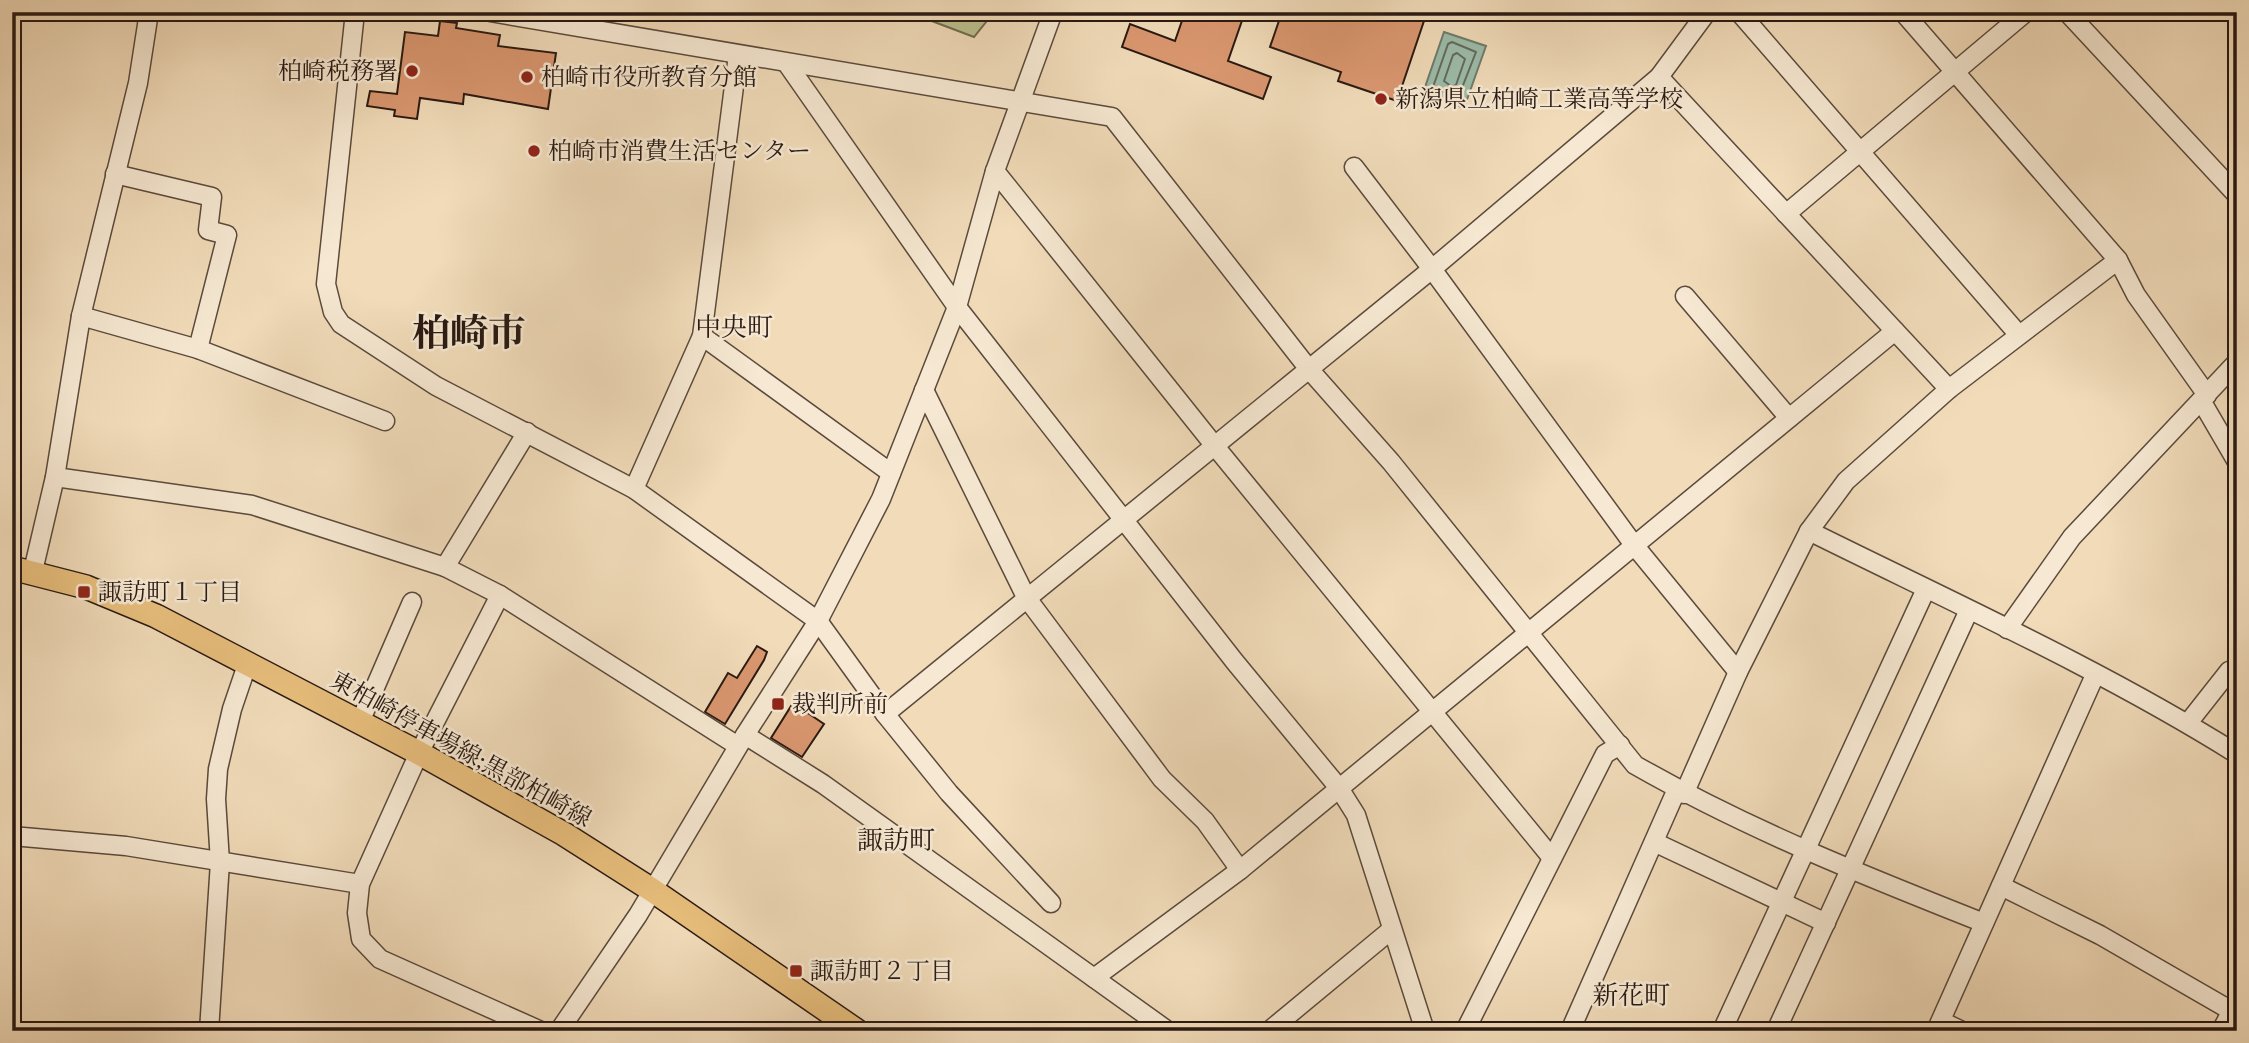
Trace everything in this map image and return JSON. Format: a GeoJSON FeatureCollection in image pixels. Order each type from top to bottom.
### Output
{"type":"FeatureCollection","features":[{"type":"Feature","properties":{"kind":"main road","name":"東柏崎停車場線;黒部柏崎線"},"geometry":{"type":"LineString","coordinates":[[23,570],[104,594],[248,662],[419,753],[543,822],[652,890],[857,1031]]}},
{"type":"Feature","properties":{"kind":"street"},"geometry":{"type":"LineString","coordinates":[[23,570],[55,477],[80,316],[138,83],[149,12]]}},
{"type":"Feature","properties":{"kind":"street"},"geometry":{"type":"LineString","coordinates":[[355,12],[326,284],[333,312],[353,335],[416,373],[635,489],[818,621],[886,714],[949,793],[1051,903]]}},
{"type":"Feature","properties":{"kind":"street"},"geometry":{"type":"LineString","coordinates":[[490,12],[788,65],[1021,100],[1112,117],[1308,368],[1391,462],[1635,765],[1681,792],[1805,851],[1984,923]]}},
{"type":"Feature","properties":{"kind":"street"},"geometry":{"type":"LineString","coordinates":[[559,1031],[652,890],[741,741],[818,621],[891,473],[957,307],[995,171],[1053,12]]}},
{"type":"Feature","properties":{"kind":"street"},"geometry":{"type":"LineString","coordinates":[[886,714],[1026,597],[1432,269],[1659,77],[1707,12]]}},
{"type":"Feature","properties":{"kind":"street"},"geometry":{"type":"LineString","coordinates":[[1739,12],[2019,335]]}},
{"type":"Feature","properties":{"kind":"street"},"geometry":{"type":"LineString","coordinates":[[1903,12],[2118,260],[2136,295],[2204,398],[2237,462]]}},
{"type":"Feature","properties":{"kind":"street"},"geometry":{"type":"LineString","coordinates":[[1786,214],[2026,12]]}},
{"type":"Feature","properties":{"kind":"street"},"geometry":{"type":"LineString","coordinates":[[2067,12],[2237,195]]}},
{"type":"Feature","properties":{"kind":"street"},"geometry":{"type":"LineString","coordinates":[[635,489],[702,336],[738,55]]}},
{"type":"Feature","properties":{"kind":"street"},"geometry":{"type":"LineString","coordinates":[[788,65],[957,307],[1122,521],[1339,788],[1356,815],[1425,1031]]}},
{"type":"Feature","properties":{"kind":"street"},"geometry":{"type":"LineString","coordinates":[[1659,77],[1949,389]]}},
{"type":"Feature","properties":{"kind":"street"},"geometry":{"type":"LineString","coordinates":[[1354,167],[1634,545],[1738,672]]}},
{"type":"Feature","properties":{"kind":"street"},"geometry":{"type":"LineString","coordinates":[[995,171],[1431,713],[1552,858]]}},
{"type":"Feature","properties":{"kind":"street"},"geometry":{"type":"LineString","coordinates":[[115,174],[212,197],[208,230],[227,235],[198,349]]}},
{"type":"Feature","properties":{"kind":"street"},"geometry":{"type":"LineString","coordinates":[[1570,1031],[1654,842],[1809,531],[1846,481],[1949,389],[2118,260]]}},
{"type":"Feature","properties":{"kind":"street"},"geometry":{"type":"LineString","coordinates":[[1685,296],[1789,418]]}},
{"type":"Feature","properties":{"kind":"street"},"geometry":{"type":"LineString","coordinates":[[80,316],[198,349],[385,421]]}},
{"type":"Feature","properties":{"kind":"street"},"geometry":{"type":"LineString","coordinates":[[1094,978],[1240,870],[1895,331]]}},
{"type":"Feature","properties":{"kind":"street"},"geometry":{"type":"LineString","coordinates":[[702,336],[891,473]]}},
{"type":"Feature","properties":{"kind":"street"},"geometry":{"type":"LineString","coordinates":[[2007,629],[2072,537],[2237,362]]}},
{"type":"Feature","properties":{"kind":"street"},"geometry":{"type":"LineString","coordinates":[[924,390],[1026,597],[1163,779],[1205,821],[1240,870]]}},
{"type":"Feature","properties":{"kind":"street"},"geometry":{"type":"LineString","coordinates":[[445,567],[527,432]]}},
{"type":"Feature","properties":{"kind":"street"},"geometry":{"type":"LineString","coordinates":[[55,477],[252,505],[445,567],[500,595],[741,741],[823,784],[1168,1031]]}},
{"type":"Feature","properties":{"kind":"street"},"geometry":{"type":"LineString","coordinates":[[1809,531],[2188,723],[2237,754]]}},
{"type":"Feature","properties":{"kind":"street"},"geometry":{"type":"LineString","coordinates":[[1722,1031],[1926,589]]}},
{"type":"Feature","properties":{"kind":"street"},"geometry":{"type":"LineString","coordinates":[[500,595],[419,753],[360,884],[357,913],[361,939],[380,959],[541,1031]]}},
{"type":"Feature","properties":{"kind":"street"},"geometry":{"type":"LineString","coordinates":[[360,722],[412,602]]}},
{"type":"Feature","properties":{"kind":"street"},"geometry":{"type":"LineString","coordinates":[[1776,1031],[1969,610]]}},
{"type":"Feature","properties":{"kind":"street"},"geometry":{"type":"LineString","coordinates":[[209,1031],[220,862],[216,799],[218,769],[232,709],[248,662]]}},
{"type":"Feature","properties":{"kind":"street"},"geometry":{"type":"LineString","coordinates":[[2188,723],[2229,671],[2237,668]]}},
{"type":"Feature","properties":{"kind":"street"},"geometry":{"type":"LineString","coordinates":[[1962,1031],[1938,1026],[2095,675]]}},
{"type":"Feature","properties":{"kind":"street"},"geometry":{"type":"LineString","coordinates":[[1465,1031],[1605,754],[1620,746]]}},
{"type":"Feature","properties":{"kind":"street"},"geometry":{"type":"LineString","coordinates":[[12,836],[126,846],[360,884]]}},
{"type":"Feature","properties":{"kind":"street"},"geometry":{"type":"LineString","coordinates":[[1654,842],[1825,923]]}},
{"type":"Feature","properties":{"kind":"street"},"geometry":{"type":"LineString","coordinates":[[2001,886],[2100,934],[2235,1009],[2221,1031]]}},
{"type":"Feature","properties":{"kind":"street"},"geometry":{"type":"LineString","coordinates":[[1269,1031],[1391,930]]}},
{"type":"Feature","properties":{"kind":"green space"},"geometry":{"type":"Polygon","coordinates":[[[908,12],[994,12],[974,37],[908,12]]]}},
{"type":"Feature","properties":{"kind":"water"},"geometry":{"type":"Polygon","coordinates":[[[1444,32],[1486,46],[1464,108],[1423,93],[1444,32]]]}},
{"type":"Feature","properties":{"kind":"building"},"geometry":{"type":"Polygon","coordinates":[[[1185,12],[1245,12],[1228,61],[1271,77],[1263,99],[1122,47],[1130,24],[1175,41],[1185,12]]]}},
{"type":"Feature","properties":{"kind":"building"},"geometry":{"type":"Polygon","coordinates":[[[1282,12],[1427,12],[1397,101],[1338,81],[1341,72],[1270,47],[1282,12]]]}},
{"type":"Feature","properties":{"kind":"building"},"geometry":{"type":"Polygon","coordinates":[[[440,21],[457,23],[456,28],[500,35],[498,46],[556,53],[548,109],[464,94],[463,104],[420,98],[417,119],[394,116],[395,110],[367,106],[370,91],[397,94],[405,32],[438,36],[440,21]]]}},
{"type":"Feature","properties":{"kind":"building"},"geometry":{"type":"Polygon","coordinates":[[[757,646],[767,652],[764,660],[725,724],[705,712],[728,673],[737,678],[757,646]]]}},
{"type":"Feature","properties":{"kind":"building"},"geometry":{"type":"Polygon","coordinates":[[[793,703],[824,724],[802,757],[771,738],[793,703]]]}},
{"type":"Feature","properties":{"kind":"place","name":"柏崎税務署"},"geometry":{"type":"Point","coordinates":[412,71]}},
{"type":"Feature","properties":{"kind":"place","name":"柏崎市役所教育分館"},"geometry":{"type":"Point","coordinates":[527,77]}},
{"type":"Feature","properties":{"kind":"place","name":"新潟県立柏崎工業高等学校"},"geometry":{"type":"Point","coordinates":[1381,99]}},
{"type":"Feature","properties":{"kind":"place","name":"柏崎市消費生活センター"},"geometry":{"type":"Point","coordinates":[534,151]}},
{"type":"Feature","properties":{"kind":"place","name":"諏訪町１丁目"},"geometry":{"type":"Point","coordinates":[84,592]}},
{"type":"Feature","properties":{"kind":"place","name":"裁判所前"},"geometry":{"type":"Point","coordinates":[778,704]}},
{"type":"Feature","properties":{"kind":"place","name":"諏訪町２丁目"},"geometry":{"type":"Point","coordinates":[796,971]}},
{"type":"Feature","properties":{"kind":"district","name":"中央町"},"geometry":{"type":"Point","coordinates":[734,327]}},
{"type":"Feature","properties":{"kind":"district","name":"柏崎市"},"geometry":{"type":"Point","coordinates":[469,333]}},
{"type":"Feature","properties":{"kind":"district","name":"諏訪町"},"geometry":{"type":"Point","coordinates":[896,840]}},
{"type":"Feature","properties":{"kind":"district","name":"新花町"},"geometry":{"type":"Point","coordinates":[1631,995]}}]}
